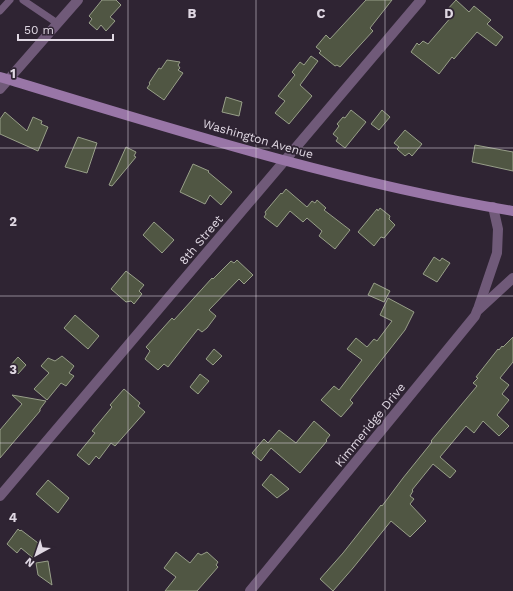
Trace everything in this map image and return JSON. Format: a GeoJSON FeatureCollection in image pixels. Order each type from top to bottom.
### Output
{"type":"FeatureCollection","features":[{"type":"Feature","properties":{"kind":"street","name":"8th Street"},"geometry":{"type":"LineString","coordinates":[[0,496],[421,0]]}},
{"type":"Feature","properties":{"kind":"street"},"geometry":{"type":"LineString","coordinates":[[0,90],[4,78],[57,23],[74,1]]}},
{"type":"Feature","properties":{"kind":"street","name":"Washington Avenue"},"geometry":{"type":"LineString","coordinates":[[4,78],[284,161],[389,187],[513,210]]}},
{"type":"Feature","properties":{"kind":"street"},"geometry":{"type":"LineString","coordinates":[[477,311],[497,253],[498,229],[493,207]]}},
{"type":"Feature","properties":{"kind":"street","name":"Kimmeridge Drive"},"geometry":{"type":"LineString","coordinates":[[250,591],[475,316],[477,311],[513,278]]}},
{"type":"Feature","properties":{"kind":"lane"},"geometry":{"type":"LineString","coordinates":[[0,11],[10,0]]}},
{"type":"Feature","properties":{"kind":"lane"},"geometry":{"type":"LineString","coordinates":[[23,0],[57,23]]}},
{"type":"Feature","properties":{"kind":"building"},"geometry":{"type":"Polygon","coordinates":[[[102,0],[116,0],[121,5],[110,17],[115,21],[106,31],[101,25],[97,30],[89,23],[92,19],[89,16],[102,0]]]}},
{"type":"Feature","properties":{"kind":"building"},"geometry":{"type":"Polygon","coordinates":[[[366,0],[392,0],[370,28],[373,31],[340,67],[337,65],[335,66],[319,53],[321,51],[316,47],[326,35],[330,39],[366,0]]]}},
{"type":"Feature","properties":{"kind":"building"},"geometry":{"type":"Polygon","coordinates":[[[456,0],[469,12],[474,6],[491,20],[487,24],[503,37],[496,46],[477,32],[454,59],[452,57],[439,74],[411,52],[417,43],[419,45],[423,41],[428,44],[452,16],[446,11],[456,0]]]}},
{"type":"Feature","properties":{"kind":"building"},"geometry":{"type":"Polygon","coordinates":[[[311,56],[318,61],[300,85],[312,96],[289,124],[275,113],[285,101],[278,96],[295,75],[292,72],[300,62],[304,65],[311,56]]]}},
{"type":"Feature","properties":{"kind":"building"},"geometry":{"type":"Polygon","coordinates":[[[167,60],[180,62],[178,65],[180,68],[178,70],[183,73],[164,100],[147,88],[159,68],[161,69],[167,60]]]}},
{"type":"Feature","properties":{"kind":"building"},"geometry":{"type":"Polygon","coordinates":[[[226,97],[242,102],[239,116],[222,112],[226,97]]]}},
{"type":"Feature","properties":{"kind":"building"},"geometry":{"type":"Polygon","coordinates":[[[351,110],[366,122],[345,148],[336,141],[338,138],[333,134],[339,126],[337,124],[343,117],[345,118],[351,110]]]}},
{"type":"Feature","properties":{"kind":"building"},"geometry":{"type":"Polygon","coordinates":[[[382,110],[390,117],[379,130],[371,124],[382,110]]]}},
{"type":"Feature","properties":{"kind":"building"},"geometry":{"type":"Polygon","coordinates":[[[5,112],[27,131],[33,117],[42,121],[41,124],[48,127],[38,151],[0,134],[0,119],[5,112]]]}},
{"type":"Feature","properties":{"kind":"building"},"geometry":{"type":"Polygon","coordinates":[[[405,130],[422,144],[412,156],[409,153],[405,156],[397,149],[399,147],[394,143],[405,130]]]}},
{"type":"Feature","properties":{"kind":"building"},"geometry":{"type":"Polygon","coordinates":[[[78,137],[97,143],[87,173],[65,167],[78,137]]]}},
{"type":"Feature","properties":{"kind":"building"},"geometry":{"type":"Polygon","coordinates":[[[475,145],[513,152],[513,171],[472,162],[475,145]]]}},
{"type":"Feature","properties":{"kind":"building"},"geometry":{"type":"Polygon","coordinates":[[[126,147],[136,152],[134,156],[136,157],[112,186],[109,185],[126,147]]]}},
{"type":"Feature","properties":{"kind":"building"},"geometry":{"type":"Polygon","coordinates":[[[193,164],[209,171],[208,172],[232,192],[221,205],[210,195],[205,204],[180,192],[193,164]]]}},
{"type":"Feature","properties":{"kind":"building"},"geometry":{"type":"Polygon","coordinates":[[[286,189],[307,207],[312,201],[315,203],[317,200],[326,208],[324,210],[350,230],[335,249],[319,236],[322,231],[307,218],[303,222],[290,211],[277,227],[264,217],[266,214],[265,212],[286,189]]]}},
{"type":"Feature","properties":{"kind":"building"},"geometry":{"type":"Polygon","coordinates":[[[380,208],[390,216],[389,219],[395,225],[384,238],[381,237],[374,246],[358,232],[377,209],[378,211],[380,208]]]}},
{"type":"Feature","properties":{"kind":"building"},"geometry":{"type":"Polygon","coordinates":[[[154,222],[174,240],[162,253],[143,235],[154,222]]]}},
{"type":"Feature","properties":{"kind":"building"},"geometry":{"type":"Polygon","coordinates":[[[434,257],[440,261],[442,258],[450,263],[437,282],[423,274],[434,257]]]}},
{"type":"Feature","properties":{"kind":"building"},"geometry":{"type":"Polygon","coordinates":[[[237,260],[253,275],[244,284],[239,279],[209,310],[216,316],[207,328],[202,332],[198,329],[168,367],[164,364],[158,370],[145,359],[150,351],[146,347],[172,318],[174,320],[212,278],[213,279],[231,261],[234,263],[237,260]]]}},
{"type":"Feature","properties":{"kind":"building"},"geometry":{"type":"Polygon","coordinates":[[[126,271],[144,285],[139,291],[142,294],[134,304],[131,301],[126,302],[111,289],[126,271]]]}},
{"type":"Feature","properties":{"kind":"building"},"geometry":{"type":"Polygon","coordinates":[[[374,283],[390,291],[384,302],[368,295],[374,283]]]}},
{"type":"Feature","properties":{"kind":"building"},"geometry":{"type":"Polygon","coordinates":[[[388,298],[414,312],[405,330],[350,400],[353,403],[341,417],[321,400],[334,386],[339,390],[362,360],[347,349],[356,338],[367,347],[374,339],[377,341],[392,321],[380,315],[388,298]]]}},
{"type":"Feature","properties":{"kind":"building"},"geometry":{"type":"Polygon","coordinates":[[[75,315],[99,336],[88,349],[64,328],[75,315]]]}},
{"type":"Feature","properties":{"kind":"building"},"geometry":{"type":"Polygon","coordinates":[[[513,337],[513,362],[500,378],[509,385],[502,394],[509,400],[497,415],[509,426],[499,436],[483,421],[474,433],[466,426],[440,457],[456,471],[450,478],[433,464],[412,490],[413,491],[410,496],[414,499],[410,504],[426,521],[410,537],[391,521],[333,591],[320,579],[343,553],[381,505],[382,506],[432,442],[431,441],[477,386],[473,383],[478,378],[476,377],[498,349],[499,350],[502,346],[503,347],[513,337]]]}},
{"type":"Feature","properties":{"kind":"building"},"geometry":{"type":"Polygon","coordinates":[[[214,349],[222,356],[213,365],[206,359],[214,349]]]}},
{"type":"Feature","properties":{"kind":"building"},"geometry":{"type":"Polygon","coordinates":[[[62,356],[74,366],[69,373],[74,376],[66,386],[61,383],[47,400],[34,389],[49,373],[41,366],[48,358],[55,361],[62,356]]]}},
{"type":"Feature","properties":{"kind":"building"},"geometry":{"type":"Polygon","coordinates":[[[18,357],[26,365],[18,374],[10,366],[18,357]]]}},
{"type":"Feature","properties":{"kind":"building"},"geometry":{"type":"Polygon","coordinates":[[[200,374],[209,381],[198,394],[190,387],[200,374]]]}},
{"type":"Feature","properties":{"kind":"building"},"geometry":{"type":"Polygon","coordinates":[[[124,389],[140,403],[138,406],[145,412],[115,446],[111,443],[99,459],[96,456],[89,465],[77,455],[95,433],[92,431],[112,407],[110,405],[124,389]]]}},
{"type":"Feature","properties":{"kind":"building"},"geometry":{"type":"Polygon","coordinates":[[[12,395],[46,401],[40,411],[0,458],[0,430],[22,404],[12,395]]]}},
{"type":"Feature","properties":{"kind":"building"},"geometry":{"type":"Polygon","coordinates":[[[314,421],[330,435],[326,440],[327,441],[300,473],[271,448],[261,461],[252,453],[264,439],[268,443],[279,430],[296,443],[314,421]]]}},
{"type":"Feature","properties":{"kind":"building"},"geometry":{"type":"Polygon","coordinates":[[[271,474],[289,489],[277,498],[262,485],[271,474]]]}},
{"type":"Feature","properties":{"kind":"building"},"geometry":{"type":"Polygon","coordinates":[[[48,480],[69,498],[58,513],[36,494],[48,480]]]}},
{"type":"Feature","properties":{"kind":"building"},"geometry":{"type":"Polygon","coordinates":[[[18,529],[42,546],[33,558],[21,548],[17,553],[7,544],[18,529]]]}},
{"type":"Feature","properties":{"kind":"building"},"geometry":{"type":"Polygon","coordinates":[[[176,552],[190,563],[198,553],[201,555],[207,552],[218,562],[216,565],[218,567],[197,591],[165,591],[176,577],[164,568],[176,552]]]}},
{"type":"Feature","properties":{"kind":"building"},"geometry":{"type":"Polygon","coordinates":[[[48,561],[52,585],[38,575],[36,563],[48,561]]]}}]}
